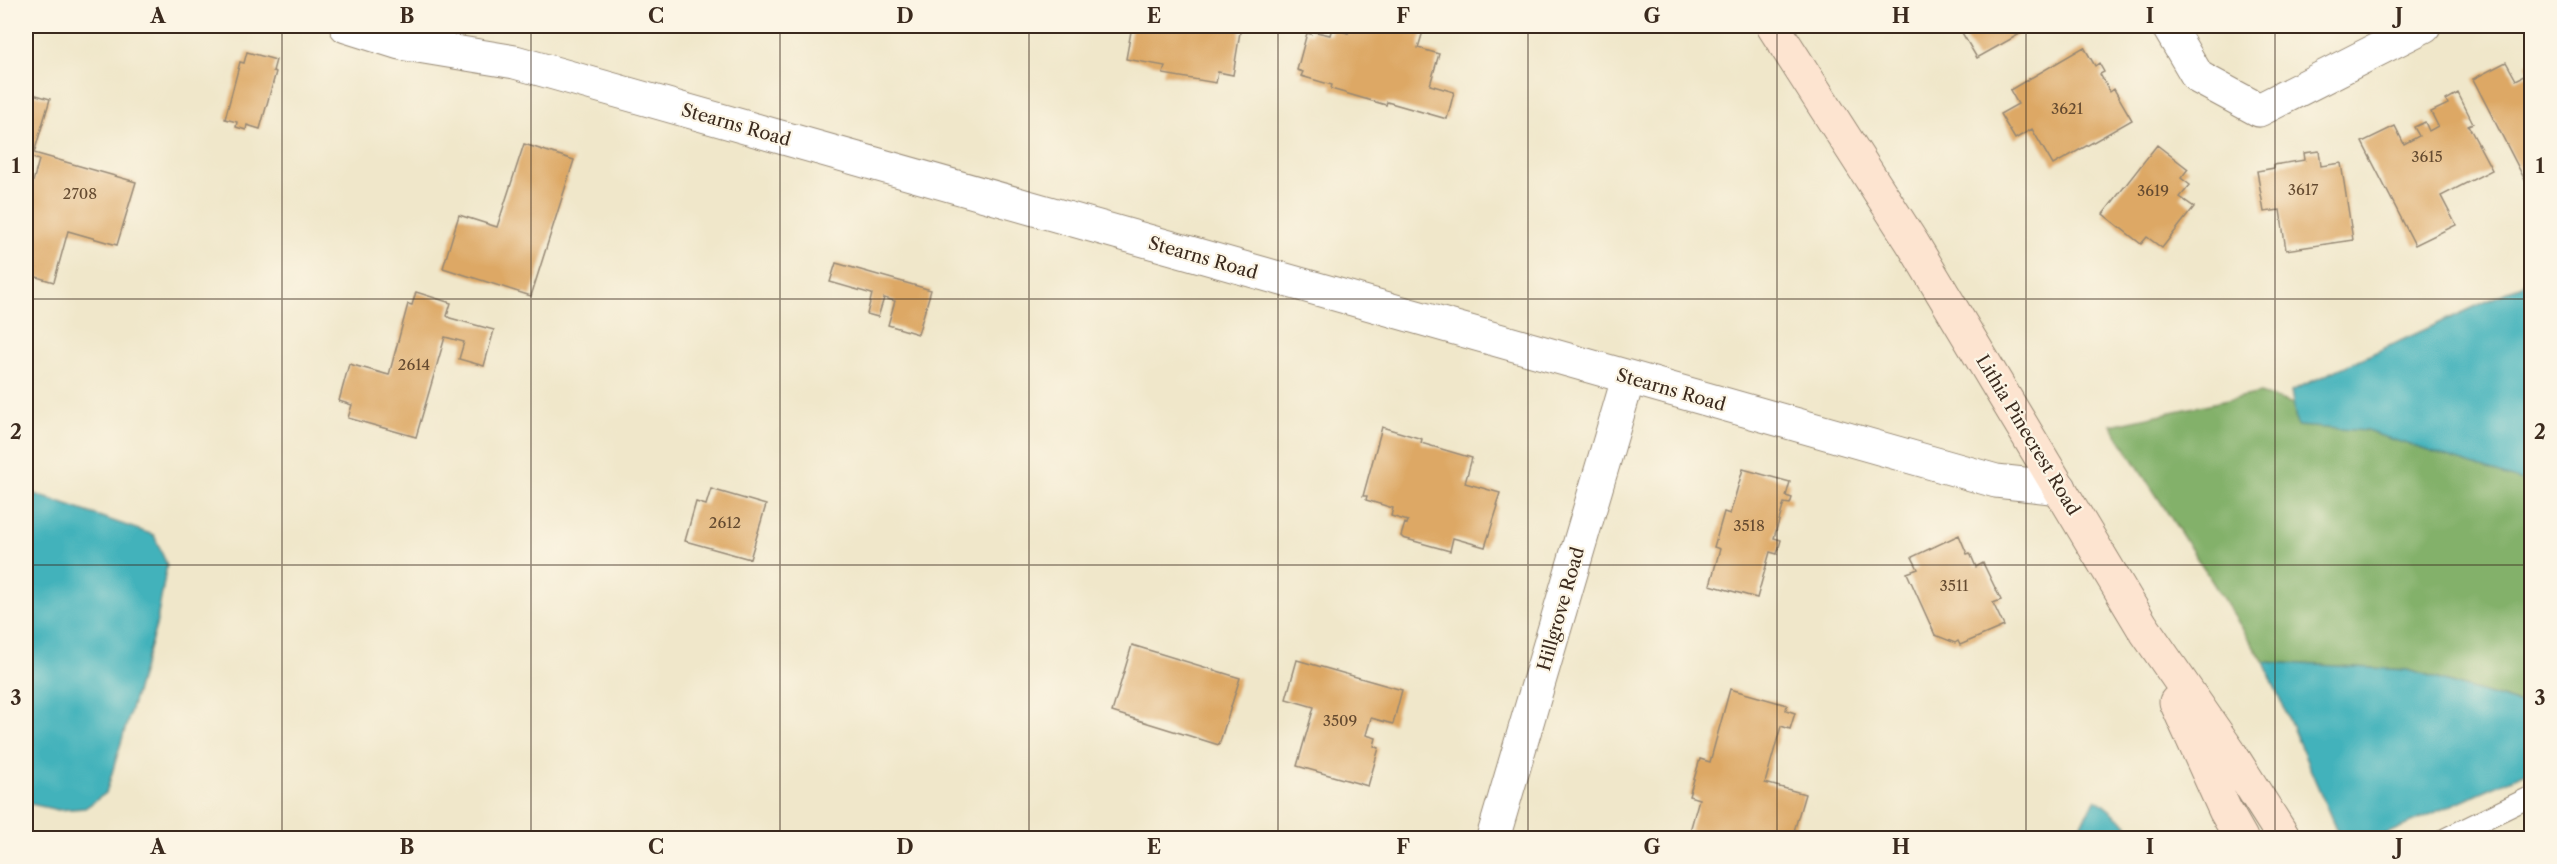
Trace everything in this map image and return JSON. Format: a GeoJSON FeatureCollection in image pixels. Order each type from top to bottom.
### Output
{"type":"FeatureCollection","features":[{"type":"Feature","properties":{"kind":"main road","name":"Lithia Pinecrest Road"},"geometry":{"type":"LineString","coordinates":[[1773,26],[1913,244],[2142,626],[2230,753],[2284,838]]}},
{"type":"Feature","properties":{"kind":"main road","name":"Lithia Pinecrest Road"},"geometry":{"type":"LineString","coordinates":[[1791,26],[1913,244]]}},
{"type":"Feature","properties":{"kind":"main road","name":"Lithia Pinecrest Road"},"geometry":{"type":"LineString","coordinates":[[2142,626],[2225,810],[2241,838]]}},
{"type":"Feature","properties":{"kind":"street","name":"Stearns Road"},"geometry":{"type":"LineString","coordinates":[[346,26],[400,43],[515,62],[1995,481],[2060,488]]}},
{"type":"Feature","properties":{"kind":"street"},"geometry":{"type":"LineString","coordinates":[[2168,26],[2198,76],[2259,110],[2424,26]]}},
{"type":"Feature","properties":{"kind":"street","name":"Hillgrove Road"},"geometry":{"type":"LineString","coordinates":[[1493,838],[1628,378]]}},
{"type":"Feature","properties":{"kind":"lane"},"geometry":{"type":"LineString","coordinates":[[2446,838],[2532,796]]}},
{"type":"Feature","properties":{"kind":"green space"},"geometry":{"type":"Polygon","coordinates":[[[2260,393],[2531,481],[2531,707],[2407,670],[2264,662],[2111,425],[2260,393]]]}},
{"type":"Feature","properties":{"kind":"water"},"geometry":{"type":"Polygon","coordinates":[[[2531,281],[2531,484],[2366,431],[2297,426],[2291,391],[2531,281]]]}},
{"type":"Feature","properties":{"kind":"water"},"geometry":{"type":"Polygon","coordinates":[[[26,491],[154,535],[167,565],[156,626],[106,793],[85,808],[58,810],[26,803],[26,491]]]}},
{"type":"Feature","properties":{"kind":"water"},"geometry":{"type":"Polygon","coordinates":[[[2264,662],[2407,670],[2531,707],[2531,770],[2377,838],[2340,838],[2264,662]]]}},
{"type":"Feature","properties":{"kind":"water"},"geometry":{"type":"Polygon","coordinates":[[[2096,799],[2126,823],[2134,838],[2072,838],[2096,799]]]}},
{"type":"Feature","properties":{"kind":"building"},"geometry":{"type":"Polygon","coordinates":[[[1132,26],[1241,26],[1233,75],[1218,72],[1216,83],[1163,74],[1165,66],[1126,59],[1132,26]]]}},
{"type":"Feature","properties":{"kind":"building"},"geometry":{"type":"Polygon","coordinates":[[[1352,26],[1424,28],[1418,48],[1439,54],[1430,85],[1454,92],[1447,119],[1331,89],[1332,85],[1301,76],[1303,72],[1297,70],[1307,33],[1311,34],[1312,31],[1330,35],[1332,28],[1348,33],[1352,26]]]}},
{"type":"Feature","properties":{"kind":"building"},"geometry":{"type":"Polygon","coordinates":[[[1958,26],[2034,26],[1977,58],[1958,26]]]}},
{"type":"Feature","properties":{"kind":"building"},"geometry":{"type":"Polygon","coordinates":[[[2084,47],[2095,66],[2099,63],[2104,72],[2100,74],[2110,92],[2114,89],[2132,120],[2053,165],[2032,129],[2015,139],[2000,114],[2018,104],[2010,90],[2084,47]]]}},
{"type":"Feature","properties":{"kind":"building"},"geometry":{"type":"Polygon","coordinates":[[[247,52],[276,60],[273,71],[276,72],[260,129],[247,125],[246,130],[236,127],[237,122],[225,119],[240,62],[244,63],[247,52]]]}},
{"type":"Feature","properties":{"kind":"building"},"geometry":{"type":"Polygon","coordinates":[[[2532,61],[2532,179],[2526,182],[2473,79],[2506,62],[2516,80],[2530,73],[2526,64],[2532,61]]]}},
{"type":"Feature","properties":{"kind":"building"},"geometry":{"type":"Polygon","coordinates":[[[26,92],[50,99],[34,153],[136,182],[117,245],[68,231],[54,282],[26,274],[26,207],[39,160],[26,156],[26,92]]]}},
{"type":"Feature","properties":{"kind":"building"},"geometry":{"type":"Polygon","coordinates":[[[2458,93],[2473,123],[2468,125],[2492,170],[2441,196],[2456,225],[2415,245],[2362,142],[2395,126],[2404,144],[2419,136],[2414,127],[2425,122],[2429,131],[2438,126],[2431,112],[2448,104],[2446,100],[2458,93]]]}},
{"type":"Feature","properties":{"kind":"building"},"geometry":{"type":"Polygon","coordinates":[[[524,144],[574,160],[531,296],[443,268],[459,215],[497,227],[524,144]]]}},
{"type":"Feature","properties":{"kind":"building"},"geometry":{"type":"Polygon","coordinates":[[[2157,145],[2188,169],[2181,178],[2190,185],[2180,197],[2194,207],[2162,248],[2147,237],[2141,244],[2103,214],[2157,145]]]}},
{"type":"Feature","properties":{"kind":"building"},"geometry":{"type":"Polygon","coordinates":[[[2319,151],[2321,166],[2341,163],[2353,240],[2286,250],[2280,210],[2264,212],[2257,171],[2274,168],[2274,165],[2305,160],[2304,153],[2319,151]]]}},
{"type":"Feature","properties":{"kind":"building"},"geometry":{"type":"Polygon","coordinates":[[[836,263],[931,290],[918,334],[888,325],[895,301],[884,298],[878,317],[867,314],[872,294],[830,282],[836,263]]]}},
{"type":"Feature","properties":{"kind":"building"},"geometry":{"type":"Polygon","coordinates":[[[416,292],[451,303],[447,316],[450,318],[494,330],[484,366],[459,359],[464,342],[445,337],[416,437],[348,418],[352,405],[339,401],[349,364],[389,375],[408,304],[412,305],[416,292]]]}},
{"type":"Feature","properties":{"kind":"building"},"geometry":{"type":"Polygon","coordinates":[[[1382,427],[1422,439],[1421,443],[1472,458],[1465,483],[1500,493],[1485,547],[1453,538],[1450,551],[1403,538],[1401,536],[1405,523],[1407,524],[1408,521],[1391,516],[1393,508],[1366,500],[1367,496],[1363,496],[1382,427]]]}},
{"type":"Feature","properties":{"kind":"building"},"geometry":{"type":"Polygon","coordinates":[[[1743,469],[1790,482],[1786,496],[1792,498],[1790,504],[1784,503],[1774,538],[1781,540],[1777,554],[1770,552],[1757,598],[1710,585],[1720,549],[1714,547],[1724,512],[1730,514],[1743,469]]]}},
{"type":"Feature","properties":{"kind":"building"},"geometry":{"type":"Polygon","coordinates":[[[711,489],[766,505],[750,559],[685,541],[696,502],[706,505],[711,489]]]}},
{"type":"Feature","properties":{"kind":"building"},"geometry":{"type":"Polygon","coordinates":[[[1959,535],[1967,554],[1970,553],[1976,567],[1983,563],[2001,600],[1993,603],[2004,626],[1960,645],[1958,641],[1955,643],[1935,635],[1907,573],[1918,569],[1912,557],[1959,535]]]}},
{"type":"Feature","properties":{"kind":"building"},"geometry":{"type":"Polygon","coordinates":[[[1132,645],[1240,678],[1219,745],[1112,712],[1132,645]]]}},
{"type":"Feature","properties":{"kind":"building"},"geometry":{"type":"Polygon","coordinates":[[[1297,660],[1402,690],[1393,724],[1371,718],[1366,735],[1376,738],[1374,746],[1379,748],[1368,786],[1297,766],[1314,707],[1286,699],[1297,660]]]}},
{"type":"Feature","properties":{"kind":"building"},"geometry":{"type":"Polygon","coordinates":[[[1730,689],[1787,705],[1786,710],[1795,713],[1790,729],[1781,726],[1765,783],[1805,794],[1792,838],[1716,838],[1690,831],[1699,799],[1689,796],[1700,759],[1710,762],[1730,689]]]}}]}
